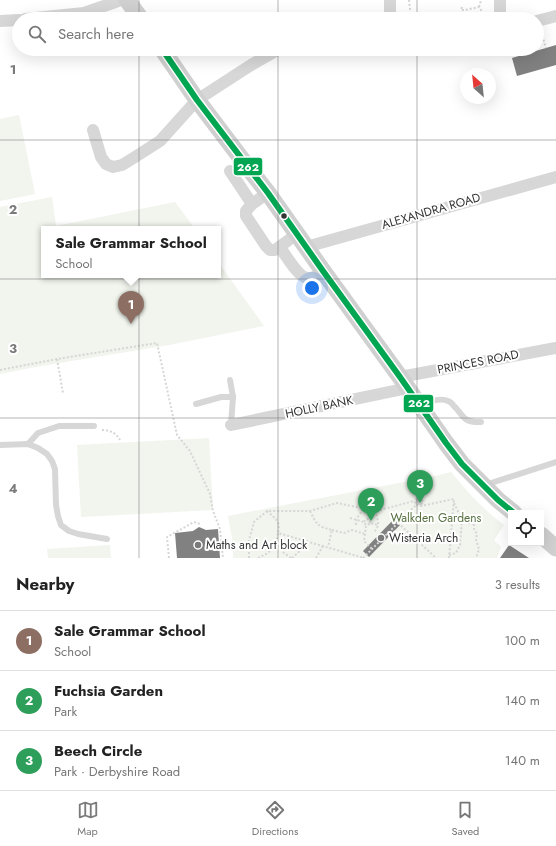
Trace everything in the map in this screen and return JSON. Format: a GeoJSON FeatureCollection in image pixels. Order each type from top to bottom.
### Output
{"type":"FeatureCollection","features":[{"type":"Feature","properties":{"kind":"street"},"geometry":{"type":"LineString","coordinates":[[87,12],[121,0]]}},
{"type":"Feature","properties":{"kind":"street"},"geometry":{"type":"LineString","coordinates":[[128,0],[136,12]]}},
{"type":"Feature","properties":{"kind":"street"},"geometry":{"type":"LineString","coordinates":[[390,0],[390,12]]}},
{"type":"Feature","properties":{"kind":"street"},"geometry":{"type":"LineString","coordinates":[[500,0],[500,12]]}},
{"type":"Feature","properties":{"kind":"street"},"geometry":{"type":"LineString","coordinates":[[544,19],[556,16]]}},
{"type":"Feature","properties":{"kind":"street"},"geometry":{"type":"LineString","coordinates":[[0,21],[12,20]]}},
{"type":"Feature","properties":{"kind":"street"},"geometry":{"type":"LineString","coordinates":[[167,56],[197,100],[268,193],[462,464],[483,486],[510,510]]}},
{"type":"Feature","properties":{"kind":"street"},"geometry":{"type":"LineString","coordinates":[[93,130],[101,157],[106,164],[114,167],[122,165],[160,141],[197,100],[267,56]]}},
{"type":"Feature","properties":{"kind":"street"},"geometry":{"type":"LineString","coordinates":[[250,170],[233,176],[252,204]]}},
{"type":"Feature","properties":{"kind":"street","name":"ALEXANDRA ROAD"},"geometry":{"type":"LineString","coordinates":[[301,240],[556,177]]}},
{"type":"Feature","properties":{"kind":"street"},"geometry":{"type":"LineString","coordinates":[[268,193],[252,204],[246,211],[246,216],[266,246],[270,250],[274,250],[301,240]]}},
{"type":"Feature","properties":{"kind":"street"},"geometry":{"type":"LineString","coordinates":[[280,247],[298,273],[304,278],[308,279],[323,271]]}},
{"type":"Feature","properties":{"kind":"street","name":"PRINCES ROAD"},"geometry":{"type":"LineString","coordinates":[[404,382],[556,348]]}},
{"type":"Feature","properties":{"kind":"street","name":"HOLLY BANK"},"geometry":{"type":"LineString","coordinates":[[231,425],[404,382]]}},
{"type":"Feature","properties":{"kind":"street"},"geometry":{"type":"LineString","coordinates":[[544,538],[556,548]]}},
{"type":"Feature","properties":{"kind":"lane"},"geometry":{"type":"LineString","coordinates":[[230,380],[233,397],[231,425]]}},
{"type":"Feature","properties":{"kind":"lane"},"geometry":{"type":"LineString","coordinates":[[196,404],[222,397],[233,397]]}},
{"type":"Feature","properties":{"kind":"lane"},"geometry":{"type":"LineString","coordinates":[[419,405],[431,401],[449,401],[468,421],[481,422]]}},
{"type":"Feature","properties":{"kind":"lane"},"geometry":{"type":"LineString","coordinates":[[28,444],[38,433],[59,426],[94,426]]}},
{"type":"Feature","properties":{"kind":"lane"},"geometry":{"type":"LineString","coordinates":[[0,445],[28,444],[38,448],[46,454],[52,461],[55,469],[58,516],[61,525],[69,531],[107,539]]}},
{"type":"Feature","properties":{"kind":"lane"},"geometry":{"type":"LineString","coordinates":[[483,486],[556,462]]}},
{"type":"Feature","properties":{"kind":"path"},"geometry":{"type":"LineString","coordinates":[[409,0],[410,12]]}},
{"type":"Feature","properties":{"kind":"path"},"geometry":{"type":"LineString","coordinates":[[481,0],[479,7],[482,12]]}},
{"type":"Feature","properties":{"kind":"path"},"geometry":{"type":"LineString","coordinates":[[462,7],[461,10],[479,7]]}},
{"type":"Feature","properties":{"kind":"path"},"geometry":{"type":"LineString","coordinates":[[544,41],[546,48]]}},
{"type":"Feature","properties":{"kind":"path"},"geometry":{"type":"LineString","coordinates":[[0,370],[157,343],[177,435],[190,451],[210,494],[213,511],[220,529],[223,558]]}},
{"type":"Feature","properties":{"kind":"path"},"geometry":{"type":"LineString","coordinates":[[57,360],[63,393]]}},
{"type":"Feature","properties":{"kind":"path"},"geometry":{"type":"LineString","coordinates":[[94,426],[100,430],[109,430],[117,435],[120,440]]}},
{"type":"Feature","properties":{"kind":"path"},"geometry":{"type":"LineString","coordinates":[[278,533],[363,558],[418,504],[417,503],[417,501],[419,500],[421,502],[420,504],[421,504],[422,502],[420,499],[417,500],[417,504],[415,501],[418,498],[421,498],[423,503],[420,505],[419,504],[420,502],[418,502]]}},
{"type":"Feature","properties":{"kind":"path"},"geometry":{"type":"LineString","coordinates":[[249,558],[249,540],[254,522],[267,511],[310,511],[337,503],[376,511],[414,501],[416,505],[421,506],[454,498],[454,503],[462,520],[460,545],[456,553],[449,557]]}},
{"type":"Feature","properties":{"kind":"path"},"geometry":{"type":"LineString","coordinates":[[449,557],[454,503]]}},
{"type":"Feature","properties":{"kind":"path"},"geometry":{"type":"LineString","coordinates":[[356,525],[357,516],[361,512],[362,508]]}},
{"type":"Feature","properties":{"kind":"path"},"geometry":{"type":"LineString","coordinates":[[258,558],[268,553],[276,544],[279,525],[276,519],[267,511]]}},
{"type":"Feature","properties":{"kind":"path"},"geometry":{"type":"LineString","coordinates":[[310,511],[320,527],[344,533],[352,530],[365,534]]}},
{"type":"Feature","properties":{"kind":"path"},"geometry":{"type":"LineString","coordinates":[[374,532],[377,529],[379,522],[376,511]]}},
{"type":"Feature","properties":{"kind":"path"},"geometry":{"type":"LineString","coordinates":[[462,520],[468,515],[476,518],[474,529],[477,534],[476,540],[479,550],[476,557]]}},
{"type":"Feature","properties":{"kind":"path"},"geometry":{"type":"LineString","coordinates":[[350,518],[364,522],[365,520],[370,520],[370,523],[378,525]]}},
{"type":"Feature","properties":{"kind":"path"},"geometry":{"type":"LineString","coordinates":[[462,520],[466,523],[474,524]]}},
{"type":"Feature","properties":{"kind":"path"},"geometry":{"type":"LineString","coordinates":[[169,558],[167,537],[194,522],[200,524]]}},
{"type":"Feature","properties":{"kind":"path"},"geometry":{"type":"LineString","coordinates":[[364,522],[366,525],[364,540],[372,549]]}},
{"type":"Feature","properties":{"kind":"path"},"geometry":{"type":"LineString","coordinates":[[366,525],[369,525],[370,523]]}},
{"type":"Feature","properties":{"kind":"path"},"geometry":{"type":"LineString","coordinates":[[398,523],[435,558]]}},
{"type":"Feature","properties":{"kind":"path"},"geometry":{"type":"LineString","coordinates":[[328,547],[332,530]]}},
{"type":"Feature","properties":{"kind":"path"},"geometry":{"type":"LineString","coordinates":[[283,552],[292,558],[303,548],[305,541]]}},
{"type":"Feature","properties":{"kind":"path"},"geometry":{"type":"LineString","coordinates":[[316,558],[323,546]]}},
{"type":"Feature","properties":{"kind":"green space"},"geometry":{"type":"Polygon","coordinates":[[[19,115],[35,194],[0,201],[0,119],[19,115]]]}},
{"type":"Feature","properties":{"kind":"green space"},"geometry":{"type":"Polygon","coordinates":[[[52,197],[56,226],[41,226],[41,278],[221,278],[221,266],[264,326],[169,345],[0,374],[0,207],[52,197]]]}},
{"type":"Feature","properties":{"kind":"green space"},"geometry":{"type":"Polygon","coordinates":[[[175,202],[193,226],[56,226],[175,202]]]}},
{"type":"Feature","properties":{"kind":"green space"},"geometry":{"type":"Polygon","coordinates":[[[209,438],[213,510],[81,517],[77,445],[209,438]]]}},
{"type":"Feature","properties":{"kind":"green space","name":"Walkden Gardens"},"geometry":{"type":"Polygon","coordinates":[[[451,472],[476,500],[504,525],[494,540],[501,547],[497,558],[233,558],[233,544],[228,516],[451,472]]]}},
{"type":"Feature","properties":{"kind":"green space"},"geometry":{"type":"Polygon","coordinates":[[[110,545],[111,558],[48,558],[47,549],[110,545]]]}},
{"type":"Feature","properties":{"kind":"building"},"geometry":{"type":"Polygon","coordinates":[[[556,45],[556,65],[517,76],[512,58],[519,56],[544,56],[544,49],[556,45]]]}},
{"type":"Feature","properties":{"kind":"building"},"geometry":{"type":"Polygon","coordinates":[[[394,519],[400,525],[369,557],[363,551],[394,519]]]}},
{"type":"Feature","properties":{"kind":"building","name":"Maths and Art block"},"geometry":{"type":"Polygon","coordinates":[[[199,527],[206,530],[218,529],[220,558],[177,558],[175,533],[193,531],[199,527]]]}},
{"type":"Feature","properties":{"kind":"building"},"geometry":{"type":"Polygon","coordinates":[[[508,546],[511,546],[529,558],[500,558],[508,546]]]}},
{"type":"Feature","properties":{"kind":"transit line","name":"262"},"geometry":{"type":"LineString","coordinates":[[167,56],[197,100],[268,193],[446,443],[462,464],[498,500],[510,510]]}},
{"type":"Feature","properties":{"kind":"place","name":"Sale Grammar School"},"geometry":{"type":"Point","coordinates":[131,324]}},
{"type":"Feature","properties":{"kind":"place","name":"Beech Circle"},"geometry":{"type":"Point","coordinates":[420,503]}},
{"type":"Feature","properties":{"kind":"place","name":"Fuchsia Garden"},"geometry":{"type":"Point","coordinates":[371,521]}},
{"type":"Feature","properties":{"kind":"place","name":"Wisteria Arch"},"geometry":{"type":"Point","coordinates":[381,538]}},
{"type":"Feature","properties":{"kind":"place","name":"Maths and Art block"},"geometry":{"type":"Point","coordinates":[198,545]}}]}
